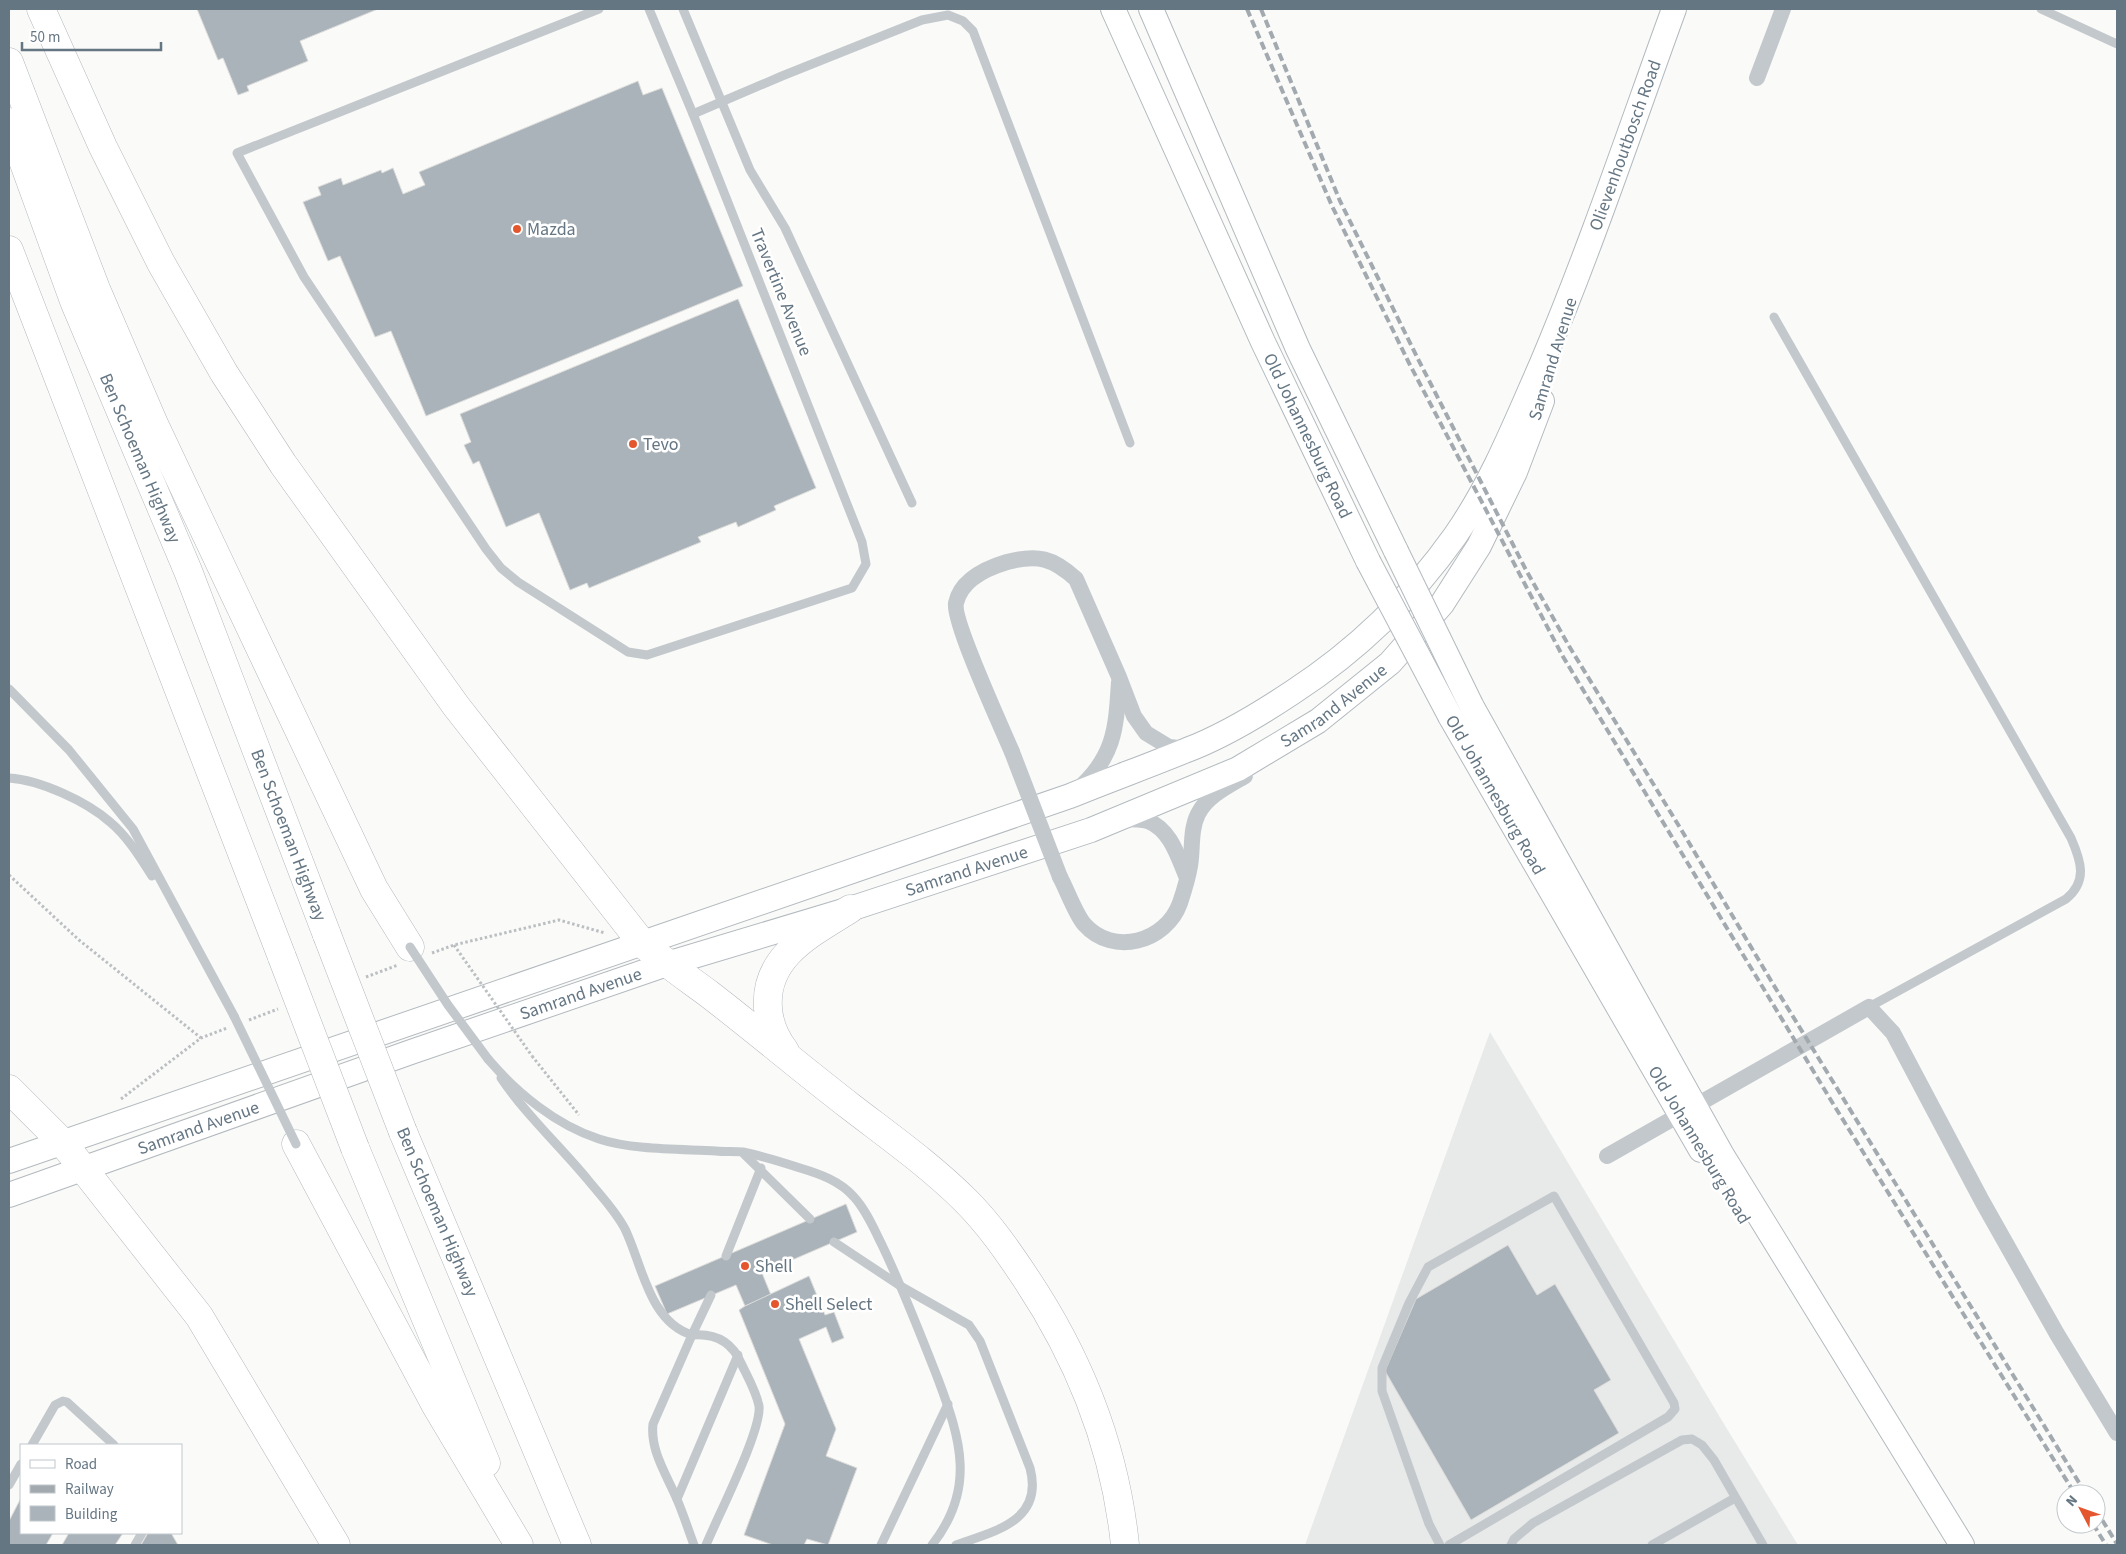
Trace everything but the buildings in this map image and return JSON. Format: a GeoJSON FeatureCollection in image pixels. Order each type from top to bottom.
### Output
{"type":"FeatureCollection","features":[{"type":"Feature","properties":{"kind":"highway"},"geometry":{"type":"LineString","coordinates":[[41,9],[103,147],[161,264],[224,373],[283,464],[456,706],[642,942],[667,964],[709,994],[799,1067],[931,1168],[967,1202],[1007,1250],[1047,1310],[1071,1354],[1091,1400],[1110,1460],[1123,1523],[1125,1545]]}},
{"type":"Feature","properties":{"kind":"highway"},"geometry":{"type":"LineString","coordinates":[[9,62],[96,289],[154,424],[374,889],[410,947]]}},
{"type":"Feature","properties":{"kind":"highway","name":"Ben Schoeman Highway"},"geometry":{"type":"LineString","coordinates":[[9,122],[74,301],[188,571],[403,1132],[577,1545]]}},
{"type":"Feature","properties":{"kind":"highway"},"geometry":{"type":"LineString","coordinates":[[9,250],[355,1148],[520,1545]]}},
{"type":"Feature","properties":{"kind":"highway"},"geometry":{"type":"LineString","coordinates":[[799,1067],[777,1041],[769,1018],[767,994],[769,987],[774,973],[786,954],[804,938],[850,909]]}},
{"type":"Feature","properties":{"kind":"highway"},"geometry":{"type":"LineString","coordinates":[[9,1089],[63,1143],[85,1169],[199,1316],[336,1545]]}},
{"type":"Feature","properties":{"kind":"highway"},"geometry":{"type":"LineString","coordinates":[[296,1144],[435,1404],[520,1545]]}},
{"type":"Feature","properties":{"kind":"main road","name":"Old Johannesburg Road"},"geometry":{"type":"LineString","coordinates":[[1113,9],[1263,342],[1368,561],[1450,716],[1944,1545]]}},
{"type":"Feature","properties":{"kind":"main road","name":"Old Johannesburg Road"},"geometry":{"type":"LineString","coordinates":[[1151,9],[1298,349],[1471,704],[1686,1110],[1722,1155],[1962,1545]]}},
{"type":"Feature","properties":{"kind":"main road","name":"Olievenhoutbosch Road"},"geometry":{"type":"LineString","coordinates":[[1576,282],[1674,9]]}},
{"type":"Feature","properties":{"kind":"main road","name":"Samrand Avenue"},"geometry":{"type":"LineString","coordinates":[[9,1195],[411,1052],[667,964],[850,909],[1092,830],[1238,769],[1318,721],[1400,653],[1442,604],[1479,546],[1515,472],[1538,412],[1560,344],[1576,282]]}},
{"type":"Feature","properties":{"kind":"main road","name":"Samrand Avenue"},"geometry":{"type":"LineString","coordinates":[[9,1161],[1070,796],[1190,750],[1242,724],[1294,692],[1350,650],[1383,620],[1418,581],[1454,536],[1492,475],[1510,438],[1576,282]]}},
{"type":"Feature","properties":{"kind":"street"},"geometry":{"type":"LineString","coordinates":[[1757,78],[1782,9]]}},
{"type":"Feature","properties":{"kind":"street"},"geometry":{"type":"LineString","coordinates":[[1190,750],[1169,747],[1146,733],[1134,716],[1120,677],[1076,579],[1064,568],[1051,560],[1037,557],[1016,560],[993,566],[967,582],[956,603],[961,629],[1012,752],[1060,877],[1084,923],[1099,937],[1115,943],[1134,942],[1150,936],[1166,925],[1179,905],[1187,878],[1198,813],[1208,800],[1228,786],[1262,767],[1318,721]]}},
{"type":"Feature","properties":{"kind":"street"},"geometry":{"type":"LineString","coordinates":[[1070,796],[1086,782],[1100,765],[1108,750],[1116,725],[1120,677]]}},
{"type":"Feature","properties":{"kind":"street"},"geometry":{"type":"LineString","coordinates":[[1120,818],[1147,821],[1164,832],[1176,850],[1187,878]]}},
{"type":"Feature","properties":{"kind":"street"},"geometry":{"type":"LineString","coordinates":[[1607,1156],[1869,1007],[1893,1033],[2000,1234],[2057,1334],[2117,1433]]}},
{"type":"Feature","properties":{"kind":"lane","name":"Travertine Avenue"},"geometry":{"type":"LineString","coordinates":[[599,9],[237,153],[304,277],[486,549],[501,568],[518,582],[628,652],[647,655],[852,588],[866,564],[862,542],[693,114],[649,9]]}},
{"type":"Feature","properties":{"kind":"lane"},"geometry":{"type":"LineString","coordinates":[[683,9],[750,170],[785,228],[912,503]]}},
{"type":"Feature","properties":{"kind":"lane"},"geometry":{"type":"LineString","coordinates":[[2041,9],[2117,44]]}},
{"type":"Feature","properties":{"kind":"lane"},"geometry":{"type":"LineString","coordinates":[[693,114],[922,20],[948,14],[963,21],[973,31],[1130,443]]}},
{"type":"Feature","properties":{"kind":"lane"},"geometry":{"type":"LineString","coordinates":[[1774,317],[2071,838],[2080,866],[2081,880],[2076,890],[2066,898],[1869,1007]]}},
{"type":"Feature","properties":{"kind":"lane"},"geometry":{"type":"LineString","coordinates":[[9,689],[69,750],[133,829],[178,916],[234,1016],[296,1144]]}},
{"type":"Feature","properties":{"kind":"lane"},"geometry":{"type":"LineString","coordinates":[[9,778],[20,779],[58,792],[85,804],[110,822],[135,851],[178,916]]}},
{"type":"Feature","properties":{"kind":"lane"},"geometry":{"type":"LineString","coordinates":[[410,947],[448,1005],[521,1104],[606,1200],[618,1217],[660,1312],[679,1330],[692,1335],[710,1335],[720,1338],[738,1355],[757,1399],[759,1419],[706,1545]]}},
{"type":"Feature","properties":{"kind":"lane"},"geometry":{"type":"LineString","coordinates":[[489,1060],[545,1112],[565,1124],[598,1139],[626,1145],[742,1152],[811,1172],[844,1187],[856,1199],[873,1228],[902,1287],[948,1404],[958,1442],[962,1469],[959,1491],[952,1513],[932,1545]]}},
{"type":"Feature","properties":{"kind":"lane"},"geometry":{"type":"LineString","coordinates":[[742,1152],[761,1168],[810,1219]]}},
{"type":"Feature","properties":{"kind":"lane"},"geometry":{"type":"LineString","coordinates":[[726,1256],[761,1168]]}},
{"type":"Feature","properties":{"kind":"lane"},"geometry":{"type":"LineString","coordinates":[[1440,1545],[1429,1524],[1382,1391],[1382,1368],[1409,1303],[1428,1267],[1554,1196],[1674,1403],[1675,1409],[1668,1417],[1448,1545]]}},
{"type":"Feature","properties":{"kind":"lane"},"geometry":{"type":"LineString","coordinates":[[834,1242],[902,1287],[961,1320],[974,1330],[1012,1423],[1034,1482],[1033,1494],[1025,1511],[1011,1524],[956,1545]]}},
{"type":"Feature","properties":{"kind":"lane"},"geometry":{"type":"LineString","coordinates":[[694,1545],[677,1499],[654,1447],[652,1435],[653,1424],[711,1295]]}},
{"type":"Feature","properties":{"kind":"lane"},"geometry":{"type":"LineString","coordinates":[[677,1499],[738,1355]]}},
{"type":"Feature","properties":{"kind":"lane"},"geometry":{"type":"LineString","coordinates":[[33,1444],[55,1406],[64,1401],[113,1444]]}},
{"type":"Feature","properties":{"kind":"lane"},"geometry":{"type":"LineString","coordinates":[[881,1545],[948,1404]]}},
{"type":"Feature","properties":{"kind":"lane"},"geometry":{"type":"LineString","coordinates":[[1511,1545],[1514,1539],[1533,1523],[1682,1440],[1692,1439],[1702,1445],[1714,1460],[1762,1545]]}},
{"type":"Feature","properties":{"kind":"lane"},"geometry":{"type":"LineString","coordinates":[[9,1485],[20,1466]]}},
{"type":"Feature","properties":{"kind":"lane"},"geometry":{"type":"LineString","coordinates":[[1652,1545],[1735,1498]]}},
{"type":"Feature","properties":{"kind":"lane"},"geometry":{"type":"LineString","coordinates":[[135,1545],[141,1534]]}},
{"type":"Feature","properties":{"kind":"path"},"geometry":{"type":"LineString","coordinates":[[9,874],[80,940],[201,1038]]}},
{"type":"Feature","properties":{"kind":"path"},"geometry":{"type":"LineString","coordinates":[[454,945],[532,1056]]}},
{"type":"Feature","properties":{"kind":"shaded area"},"geometry":{"type":"Polygon","coordinates":[[[1490,1032],[1721,1419],[1798,1545],[1305,1545],[1490,1032]]]}},
{"type":"Feature","properties":{"kind":"railway"},"geometry":{"type":"LineString","coordinates":[[1247,9],[1332,206],[1409,363],[1562,655],[1832,1102],[2069,1484]]}},
{"type":"Feature","properties":{"kind":"railway"},"geometry":{"type":"LineString","coordinates":[[1261,9],[1340,201],[1526,570],[1569,646],[1773,984],[2080,1484]]}},
{"type":"Feature","properties":{"kind":"railway"},"geometry":{"type":"LineString","coordinates":[[2106,1526],[2117,1544]]}},
{"type":"Feature","properties":{"kind":"railway"},"geometry":{"type":"LineString","coordinates":[[2099,1534],[2106,1545]]}},
{"type":"Feature","properties":{"kind":"place","name":"Mazda"},"geometry":{"type":"Point","coordinates":[517,229]}},
{"type":"Feature","properties":{"kind":"place","name":"Tevo"},"geometry":{"type":"Point","coordinates":[633,444]}},
{"type":"Feature","properties":{"kind":"place","name":"Shell"},"geometry":{"type":"Point","coordinates":[745,1266]}},
{"type":"Feature","properties":{"kind":"place","name":"Shell Select"},"geometry":{"type":"Point","coordinates":[775,1304]}}]}
